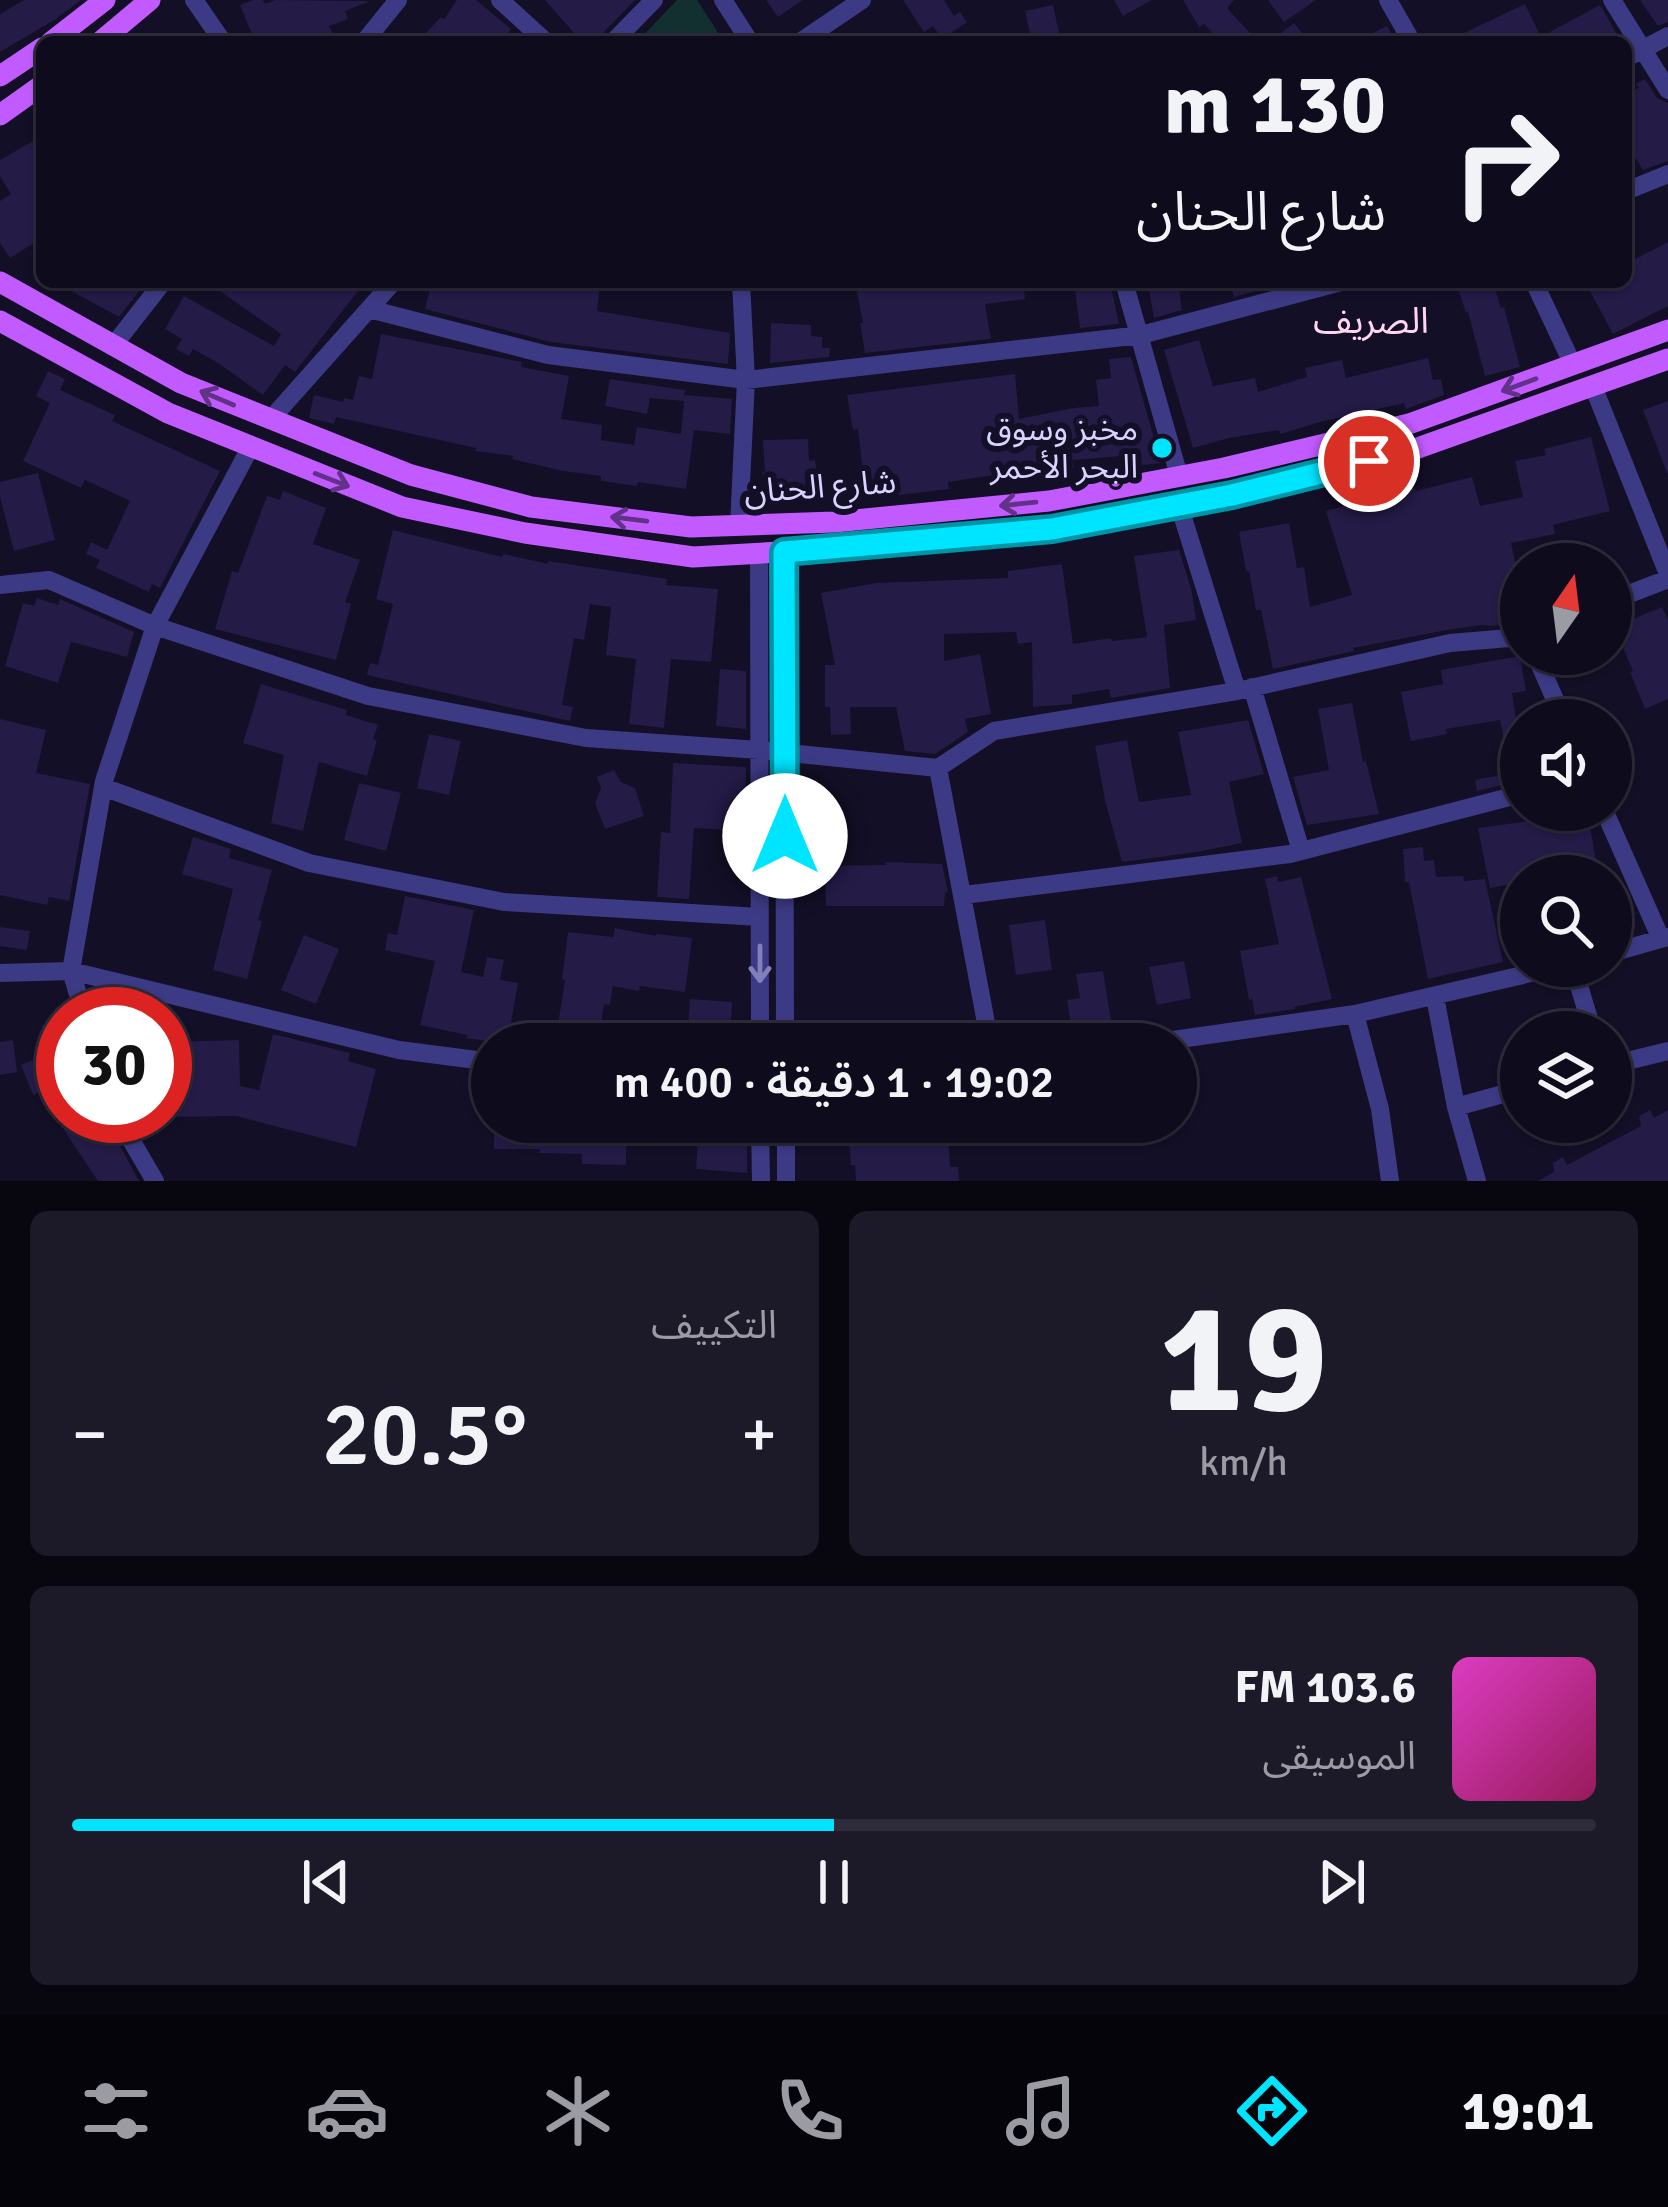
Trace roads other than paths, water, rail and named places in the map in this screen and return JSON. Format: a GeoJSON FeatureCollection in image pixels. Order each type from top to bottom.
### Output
{"type":"FeatureCollection","features":[{"type":"Feature","properties":{"kind":"main road"},"geometry":{"type":"LineString","coordinates":[[59,36],[105,0]]}},
{"type":"Feature","properties":{"kind":"main road"},"geometry":{"type":"LineString","coordinates":[[107,36],[150,0]]}},
{"type":"Feature","properties":{"kind":"main road"},"geometry":{"type":"LineString","coordinates":[[0,76],[36,52]]}},
{"type":"Feature","properties":{"kind":"main road"},"geometry":{"type":"LineString","coordinates":[[0,115],[36,89]]}},
{"type":"Feature","properties":{"kind":"main road","name":"شارع الحنان"},"geometry":{"type":"LineString","coordinates":[[0,282],[181,383],[411,475],[531,507],[691,526],[834,522],[1049,501],[1179,476],[1409,424],[1668,330]]}},
{"type":"Feature","properties":{"kind":"main road","name":"شارع الحنان"},"geometry":{"type":"LineString","coordinates":[[0,321],[168,413],[402,507],[694,557],[1052,529],[1179,505],[1415,449],[1668,359]]}},
{"type":"Feature","properties":{"kind":"street"},"geometry":{"type":"LineString","coordinates":[[194,0],[219,36]]}},
{"type":"Feature","properties":{"kind":"street"},"geometry":{"type":"LineString","coordinates":[[369,36],[398,0]]}},
{"type":"Feature","properties":{"kind":"street"},"geometry":{"type":"LineString","coordinates":[[500,0],[539,36]]}},
{"type":"Feature","properties":{"kind":"street"},"geometry":{"type":"LineString","coordinates":[[619,36],[654,0]]}},
{"type":"Feature","properties":{"kind":"street"},"geometry":{"type":"LineString","coordinates":[[723,0],[746,36]]}},
{"type":"Feature","properties":{"kind":"street"},"geometry":{"type":"LineString","coordinates":[[809,36],[862,0]]}},
{"type":"Feature","properties":{"kind":"street"},"geometry":{"type":"LineString","coordinates":[[1388,0],[1409,36]]}},
{"type":"Feature","properties":{"kind":"street"},"geometry":{"type":"LineString","coordinates":[[1612,0],[1626,36]]}},
{"type":"Feature","properties":{"kind":"street"},"geometry":{"type":"LineString","coordinates":[[1668,36],[1634,55],[1668,90]]}},
{"type":"Feature","properties":{"kind":"street"},"geometry":{"type":"LineString","coordinates":[[1632,189],[1668,174]]}},
{"type":"Feature","properties":{"kind":"street"},"geometry":{"type":"LineString","coordinates":[[112,346],[159,288]]}},
{"type":"Feature","properties":{"kind":"street"},"geometry":{"type":"LineString","coordinates":[[270,420],[388,288]]}},
{"type":"Feature","properties":{"kind":"street"},"geometry":{"type":"LineString","coordinates":[[739,526],[746,380],[741,288]]}},
{"type":"Feature","properties":{"kind":"street"},"geometry":{"type":"LineString","coordinates":[[1126,288],[1179,476]]}},
{"type":"Feature","properties":{"kind":"street"},"geometry":{"type":"LineString","coordinates":[[369,309],[548,355],[746,380],[1141,334],[1318,288]]}},
{"type":"Feature","properties":{"kind":"street"},"geometry":{"type":"LineString","coordinates":[[1537,288],[1573,365]]}},
{"type":"Feature","properties":{"kind":"street"},"geometry":{"type":"LineString","coordinates":[[1593,386],[1667,570],[1632,589]]}},
{"type":"Feature","properties":{"kind":"street"},"geometry":{"type":"LineString","coordinates":[[76,987],[71,971],[103,787],[155,626],[250,448]]}},
{"type":"Feature","properties":{"kind":"street"},"geometry":{"type":"LineString","coordinates":[[1179,505],[1301,851]]}},
{"type":"Feature","properties":{"kind":"street"},"geometry":{"type":"LineString","coordinates":[[784,552],[785,1023]]}},
{"type":"Feature","properties":{"kind":"street"},"geometry":{"type":"LineString","coordinates":[[759,553],[760,1023]]}},
{"type":"Feature","properties":{"kind":"street"},"geometry":{"type":"LineString","coordinates":[[0,585],[49,580],[155,626],[368,696],[586,738],[938,768],[994,730],[1244,689],[1450,643],[1500,639]]}},
{"type":"Feature","properties":{"kind":"street"},"geometry":{"type":"LineString","coordinates":[[938,768],[986,1023]]}},
{"type":"Feature","properties":{"kind":"street"},"geometry":{"type":"LineString","coordinates":[[103,787],[309,863],[504,902],[760,917]]}},
{"type":"Feature","properties":{"kind":"street"},"geometry":{"type":"LineString","coordinates":[[964,895],[1301,851],[1500,799]]}},
{"type":"Feature","properties":{"kind":"street"},"geometry":{"type":"LineString","coordinates":[[1614,831],[1664,938],[1632,947]]}},
{"type":"Feature","properties":{"kind":"street"},"geometry":{"type":"LineString","coordinates":[[0,974],[71,971],[399,1050],[471,1059]]}},
{"type":"Feature","properties":{"kind":"street"},"geometry":{"type":"LineString","coordinates":[[1197,1037],[1355,1014],[1500,981]]}},
{"type":"Feature","properties":{"kind":"street"},"geometry":{"type":"LineString","coordinates":[[1435,997],[1456,1106],[1477,1181]]}},
{"type":"Feature","properties":{"kind":"street"},"geometry":{"type":"LineString","coordinates":[[1355,1014],[1380,1109],[1390,1181]]}},
{"type":"Feature","properties":{"kind":"street"},"geometry":{"type":"LineString","coordinates":[[1632,1060],[1668,1051]]}},
{"type":"Feature","properties":{"kind":"street"},"geometry":{"type":"LineString","coordinates":[[1456,1106],[1500,1094]]}},
{"type":"Feature","properties":{"kind":"street"},"geometry":{"type":"LineString","coordinates":[[133,1143],[155,1181]]}},
{"type":"Feature","properties":{"kind":"street"},"geometry":{"type":"LineString","coordinates":[[760,1143],[761,1181]]}},
{"type":"Feature","properties":{"kind":"street"},"geometry":{"type":"LineString","coordinates":[[786,1143],[786,1181]]}},
{"type":"Feature","properties":{"kind":"place","name":"مخبز وسوق البحر الأحمر"},"geometry":{"type":"Point","coordinates":[1162,448]}},
{"type":"Feature","properties":{"kind":"district","name":"الصريف"},"geometry":{"type":"Point","coordinates":[1371,321]}}]}
